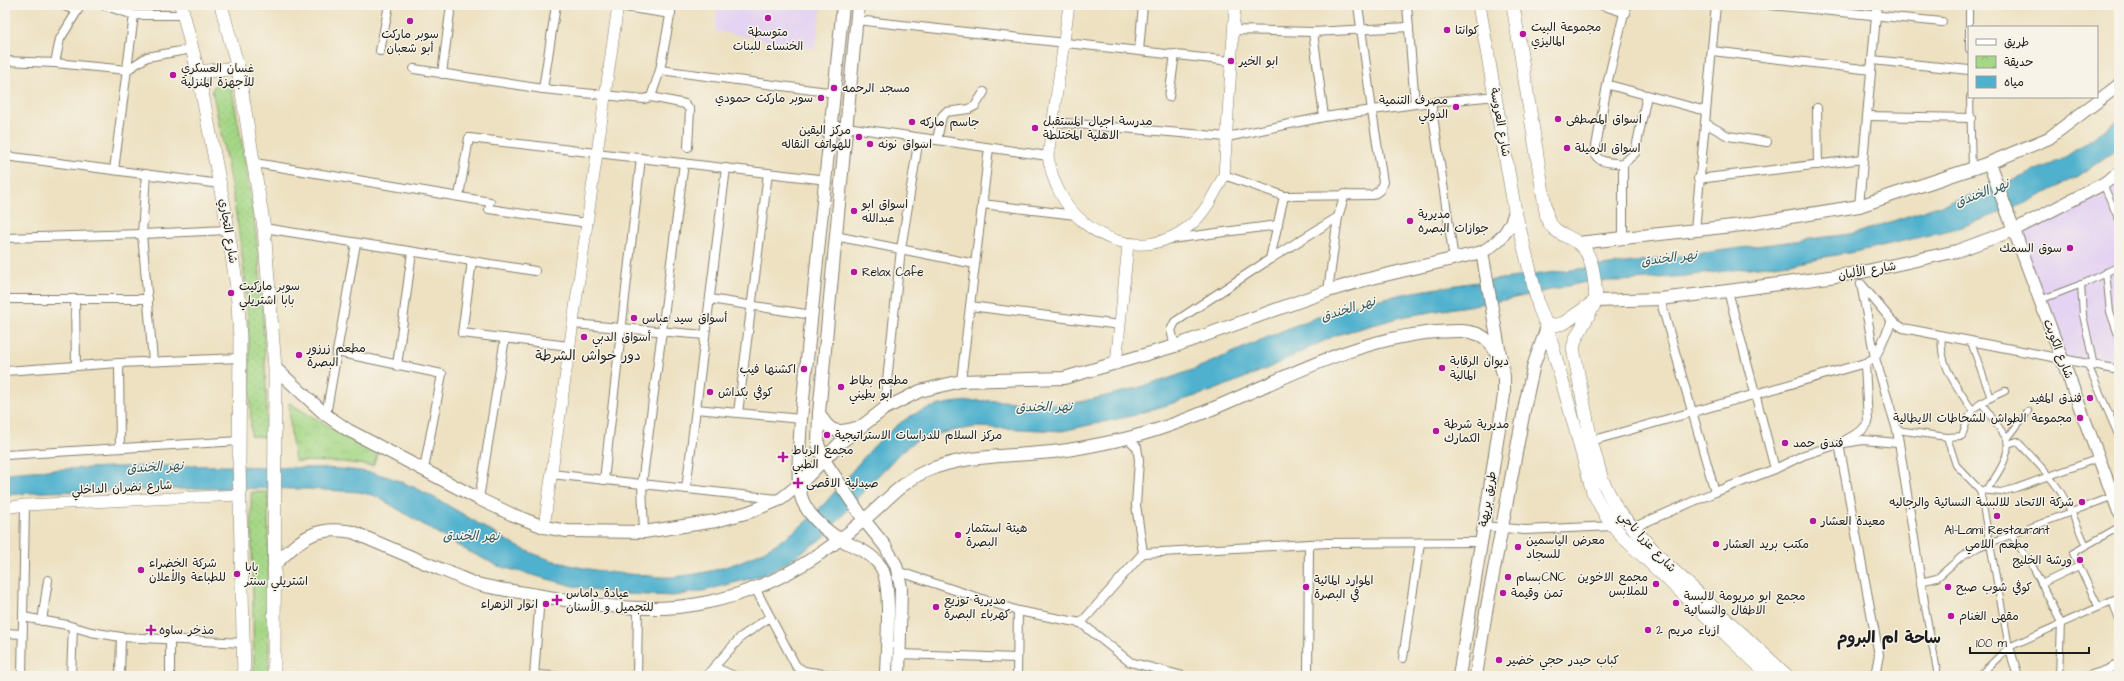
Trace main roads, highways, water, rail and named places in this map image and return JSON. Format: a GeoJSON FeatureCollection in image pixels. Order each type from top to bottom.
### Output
{"type":"FeatureCollection","features":[{"type":"Feature","properties":{"kind":"main road"},"geometry":{"type":"LineString","coordinates":[[221,5],[238,68],[255,163],[264,228],[275,368],[274,676]]}},
{"type":"Feature","properties":{"kind":"main road"},"geometry":{"type":"LineString","coordinates":[[843,5],[827,180],[801,419],[800,484],[801,495],[805,506],[836,536],[871,556],[881,567],[887,586],[886,676]]}},
{"type":"Feature","properties":{"kind":"main road"},"geometry":{"type":"LineString","coordinates":[[858,5],[845,126],[819,413],[818,444],[824,460],[864,520],[885,546],[897,571],[900,587],[899,676]]}},
{"type":"Feature","properties":{"kind":"main road","name":"شارع العروسة"},"geometry":{"type":"LineString","coordinates":[[1479,5],[1515,211],[1539,307]]}},
{"type":"Feature","properties":{"kind":"main road"},"geometry":{"type":"LineString","coordinates":[[1512,5],[1547,218],[1550,226],[1557,232],[1578,243],[1588,256],[1595,287],[1596,302],[1564,323],[1547,327]]}},
{"type":"Feature","properties":{"kind":"main road","name":"شارع التجاري"},"geometry":{"type":"LineString","coordinates":[[182,10],[198,72],[220,184],[237,288],[240,358],[239,461],[244,676]]}},
{"type":"Feature","properties":{"kind":"main road"},"geometry":{"type":"LineString","coordinates":[[198,72],[238,68]]}},
{"type":"Feature","properties":{"kind":"main road"},"geometry":{"type":"LineString","coordinates":[[1578,243],[1742,225],[1860,206],[1972,169],[1991,168],[2049,138],[2119,85]]}},
{"type":"Feature","properties":{"kind":"main road","name":"شارع الكويت"},"geometry":{"type":"LineString","coordinates":[[1991,168],[2099,458],[2116,496],[2119,512]]}},
{"type":"Feature","properties":{"kind":"main road","name":"شارع الألبان"},"geometry":{"type":"LineString","coordinates":[[1596,302],[1660,298],[1859,279],[1957,251],[2103,184],[2119,173]]}},
{"type":"Feature","properties":{"kind":"main road"},"geometry":{"type":"LineString","coordinates":[[275,368],[326,415],[348,430],[479,499],[544,527],[567,531],[644,532],[716,521],[749,512],[781,499],[800,484],[840,443],[884,409],[920,391],[961,381],[1064,378],[1116,364],[1175,346],[1328,291],[1364,280],[1454,260],[1482,252],[1500,239],[1512,223],[1515,211]]}},
{"type":"Feature","properties":{"kind":"main road","name":"طريق بريهة"},"geometry":{"type":"LineString","coordinates":[[1459,676],[1504,395],[1504,377],[1496,322],[1482,252]]}},
{"type":"Feature","properties":{"kind":"main road","name":"شارع عزرا ناجي"},"geometry":{"type":"LineString","coordinates":[[1596,302],[1576,338],[1573,348],[1590,441],[1605,488],[1618,510],[1632,528],[1664,562],[1787,676]]}},
{"type":"Feature","properties":{"kind":"main road","name":"شارع عزرا ناجي"},"geometry":{"type":"LineString","coordinates":[[1539,307],[1547,327],[1593,492],[1614,526],[1770,676]]}},
{"type":"Feature","properties":{"kind":"main road","name":"طريق بريهة"},"geometry":{"type":"LineString","coordinates":[[1476,676],[1502,528],[1534,364],[1547,327]]}},
{"type":"Feature","properties":{"kind":"main road"},"geometry":{"type":"LineString","coordinates":[[274,565],[301,539],[321,531],[337,529],[353,532],[479,585],[573,602],[638,608],[700,604],[755,588],[804,564],[836,536],[864,520],[904,484],[939,466],[981,458],[1060,451],[1127,438],[1221,405],[1349,350],[1372,343],[1419,333],[1459,330],[1480,335],[1489,341],[1495,349],[1504,377]]}},
{"type":"Feature","properties":{"kind":"main road"},"geometry":{"type":"LineString","coordinates":[[819,413],[830,428],[839,432],[861,427]]}},
{"type":"Feature","properties":{"kind":"water","name":"نهر الخندق"},"geometry":{"type":"Polygon","coordinates":[[[2119,120],[2119,148],[2073,179],[2026,203],[1959,228],[1860,251],[1790,263],[1685,276],[1623,281],[1590,281],[1510,299],[1406,316],[1336,335],[1264,370],[1212,391],[1131,416],[1062,431],[976,427],[942,433],[915,441],[899,454],[867,487],[824,537],[783,565],[760,576],[703,591],[673,596],[624,594],[589,590],[498,566],[462,548],[376,496],[359,492],[308,489],[225,488],[45,492],[5,495],[5,473],[138,466],[322,468],[361,471],[373,473],[407,484],[424,492],[521,548],[554,561],[588,569],[623,574],[672,577],[694,574],[715,570],[755,555],[792,533],[824,504],[870,450],[896,426],[911,416],[926,409],[939,405],[966,401],[1008,401],[1067,404],[1110,395],[1176,376],[1283,330],[1316,318],[1349,307],[1413,292],[1463,284],[1857,233],[2007,183],[2061,160],[2119,120]]]}},
{"type":"Feature","properties":{"kind":"place","name":"متوسطة الخنساء للبنات"},"geometry":{"type":"Point","coordinates":[768,18]}},
{"type":"Feature","properties":{"kind":"place","name":"سوبر ماركت أبو شعبان"},"geometry":{"type":"Point","coordinates":[410,21]}},
{"type":"Feature","properties":{"kind":"place","name":"كوانتا"},"geometry":{"type":"Point","coordinates":[1447,30]}},
{"type":"Feature","properties":{"kind":"place","name":"مجموعة البيت الماليزي"},"geometry":{"type":"Point","coordinates":[1523,34]}},
{"type":"Feature","properties":{"kind":"place","name":"ابو الخير"},"geometry":{"type":"Point","coordinates":[1231,61]}},
{"type":"Feature","properties":{"kind":"place","name":"غسان العسكري للآجهزة المنزلية"},"geometry":{"type":"Point","coordinates":[173,75]}},
{"type":"Feature","properties":{"kind":"place","name":"مسجد الرحمه"},"geometry":{"type":"Point","coordinates":[834,88]}},
{"type":"Feature","properties":{"kind":"place","name":"سوبر ماركت حمودي"},"geometry":{"type":"Point","coordinates":[821,98]}},
{"type":"Feature","properties":{"kind":"place","name":"مصرف التنمية الدولي"},"geometry":{"type":"Point","coordinates":[1456,107]}},
{"type":"Feature","properties":{"kind":"place","name":"اسواق المصطفى"},"geometry":{"type":"Point","coordinates":[1558,119]}},
{"type":"Feature","properties":{"kind":"place","name":"جاسم ماركه"},"geometry":{"type":"Point","coordinates":[912,122]}},
{"type":"Feature","properties":{"kind":"place","name":"مدرسة اجيال المستقبل الاهلية المختلطة"},"geometry":{"type":"Point","coordinates":[1035,128]}},
{"type":"Feature","properties":{"kind":"place","name":"مركز اليقين للهواتف النقاله"},"geometry":{"type":"Point","coordinates":[859,137]}},
{"type":"Feature","properties":{"kind":"place","name":"اسواق نونه"},"geometry":{"type":"Point","coordinates":[870,144]}},
{"type":"Feature","properties":{"kind":"place","name":"اسواق الرميلة"},"geometry":{"type":"Point","coordinates":[1567,148]}},
{"type":"Feature","properties":{"kind":"place","name":"اسواق ابو عبدالله"},"geometry":{"type":"Point","coordinates":[854,211]}},
{"type":"Feature","properties":{"kind":"place","name":"مديرية جوازات البصره"},"geometry":{"type":"Point","coordinates":[1410,221]}},
{"type":"Feature","properties":{"kind":"place","name":"سوق السمك"},"geometry":{"type":"Point","coordinates":[2070,248]}},
{"type":"Feature","properties":{"kind":"place","name":"Relax Cafe"},"geometry":{"type":"Point","coordinates":[854,272]}},
{"type":"Feature","properties":{"kind":"place","name":"سوبر ماركيت بابا اشتريلي"},"geometry":{"type":"Point","coordinates":[231,293]}},
{"type":"Feature","properties":{"kind":"place","name":"أسواق سيد عباس"},"geometry":{"type":"Point","coordinates":[634,318]}},
{"type":"Feature","properties":{"kind":"place","name":"أسواق الدبي"},"geometry":{"type":"Point","coordinates":[584,337]}},
{"type":"Feature","properties":{"kind":"place","name":"مطعم زرزور البصرة"},"geometry":{"type":"Point","coordinates":[299,355]}},
{"type":"Feature","properties":{"kind":"place","name":"ديوان الرقابة المالية"},"geometry":{"type":"Point","coordinates":[1442,368]}},
{"type":"Feature","properties":{"kind":"place","name":"اكشنها فيب"},"geometry":{"type":"Point","coordinates":[804,369]}},
{"type":"Feature","properties":{"kind":"place","name":"مطعم بطاط ابو بطيني"},"geometry":{"type":"Point","coordinates":[841,387]}},
{"type":"Feature","properties":{"kind":"place","name":"كوفي بكداش"},"geometry":{"type":"Point","coordinates":[710,392]}},
{"type":"Feature","properties":{"kind":"place","name":"فندق المفيد"},"geometry":{"type":"Point","coordinates":[2090,398]}},
{"type":"Feature","properties":{"kind":"place","name":"مجموعة الطواش للشحاطات الايطالية"},"geometry":{"type":"Point","coordinates":[2080,418]}},
{"type":"Feature","properties":{"kind":"place","name":"مديرية شرطة الكمارك"},"geometry":{"type":"Point","coordinates":[1436,431]}},
{"type":"Feature","properties":{"kind":"place","name":"مركز السلام للدراسات الاستراتيجية"},"geometry":{"type":"Point","coordinates":[827,435]}},
{"type":"Feature","properties":{"kind":"place","name":"فندق حمد"},"geometry":{"type":"Point","coordinates":[1785,443]}},
{"type":"Feature","properties":{"kind":"place","name":"مجمع الرباط الطبي"},"geometry":{"type":"Point","coordinates":[783,457]}},
{"type":"Feature","properties":{"kind":"place","name":"صيدلية الاقصى"},"geometry":{"type":"Point","coordinates":[798,483]}},
{"type":"Feature","properties":{"kind":"place","name":"شركة الاتحاد للالبسة النسائية والرجاليه"},"geometry":{"type":"Point","coordinates":[2082,502]}},
{"type":"Feature","properties":{"kind":"place","name":"Al-Lami Restaurant مطعم اللامي"},"geometry":{"type":"Point","coordinates":[1997,516]}},
{"type":"Feature","properties":{"kind":"place","name":"معيدة العشار"},"geometry":{"type":"Point","coordinates":[1813,521]}},
{"type":"Feature","properties":{"kind":"place","name":"هيئة استثمار البصرة"},"geometry":{"type":"Point","coordinates":[958,535]}},
{"type":"Feature","properties":{"kind":"place","name":"مكتب بريد العشار"},"geometry":{"type":"Point","coordinates":[1716,544]}},
{"type":"Feature","properties":{"kind":"place","name":"معرض الياسمين للسجاد"},"geometry":{"type":"Point","coordinates":[1518,547]}},
{"type":"Feature","properties":{"kind":"place","name":"ورشة الخليج"},"geometry":{"type":"Point","coordinates":[2080,560]}},
{"type":"Feature","properties":{"kind":"place","name":"شركة الخضراء للطباعة والأعلان"},"geometry":{"type":"Point","coordinates":[141,570]}},
{"type":"Feature","properties":{"kind":"place","name":"بابا اشتريلي سنتر"},"geometry":{"type":"Point","coordinates":[237,574]}},
{"type":"Feature","properties":{"kind":"place","name":"بسامCNC"},"geometry":{"type":"Point","coordinates":[1508,577]}},
{"type":"Feature","properties":{"kind":"place","name":"مجمع الاخوين للملابس"},"geometry":{"type":"Point","coordinates":[1656,584]}},
{"type":"Feature","properties":{"kind":"place","name":"الموارد المائية في البصرة"},"geometry":{"type":"Point","coordinates":[1306,587]}},
{"type":"Feature","properties":{"kind":"place","name":"كوفي شوب صبح"},"geometry":{"type":"Point","coordinates":[1948,587]}},
{"type":"Feature","properties":{"kind":"place","name":"تمن وقيمة"},"geometry":{"type":"Point","coordinates":[1503,593]}},
{"type":"Feature","properties":{"kind":"place","name":"عيادة داماس للتجميل و الأسنان"},"geometry":{"type":"Point","coordinates":[557,600]}},
{"type":"Feature","properties":{"kind":"place","name":"مجمع ابو مريومة لالبسة الاطفال والنسائية"},"geometry":{"type":"Point","coordinates":[1676,603]}},
{"type":"Feature","properties":{"kind":"place","name":"انوار الزهراء"},"geometry":{"type":"Point","coordinates":[546,604]}},
{"type":"Feature","properties":{"kind":"place","name":"مديرية توزيع كهرباء البصرة"},"geometry":{"type":"Point","coordinates":[936,607]}},
{"type":"Feature","properties":{"kind":"place","name":"مقهى الغنام"},"geometry":{"type":"Point","coordinates":[1951,616]}},
{"type":"Feature","properties":{"kind":"place","name":"مذخر ساوه"},"geometry":{"type":"Point","coordinates":[151,630]}},
{"type":"Feature","properties":{"kind":"place","name":"ازياء مريم 2"},"geometry":{"type":"Point","coordinates":[1648,630]}},
{"type":"Feature","properties":{"kind":"place","name":"كباب حيدر حجي خضير"},"geometry":{"type":"Point","coordinates":[1499,660]}},
{"type":"Feature","properties":{"kind":"district","name":"دور حواش الشرطة"},"geometry":{"type":"Point","coordinates":[588,356]}},
{"type":"Feature","properties":{"kind":"district","name":"ساحة ام البروم"},"geometry":{"type":"Point","coordinates":[1889,638]}}]}
